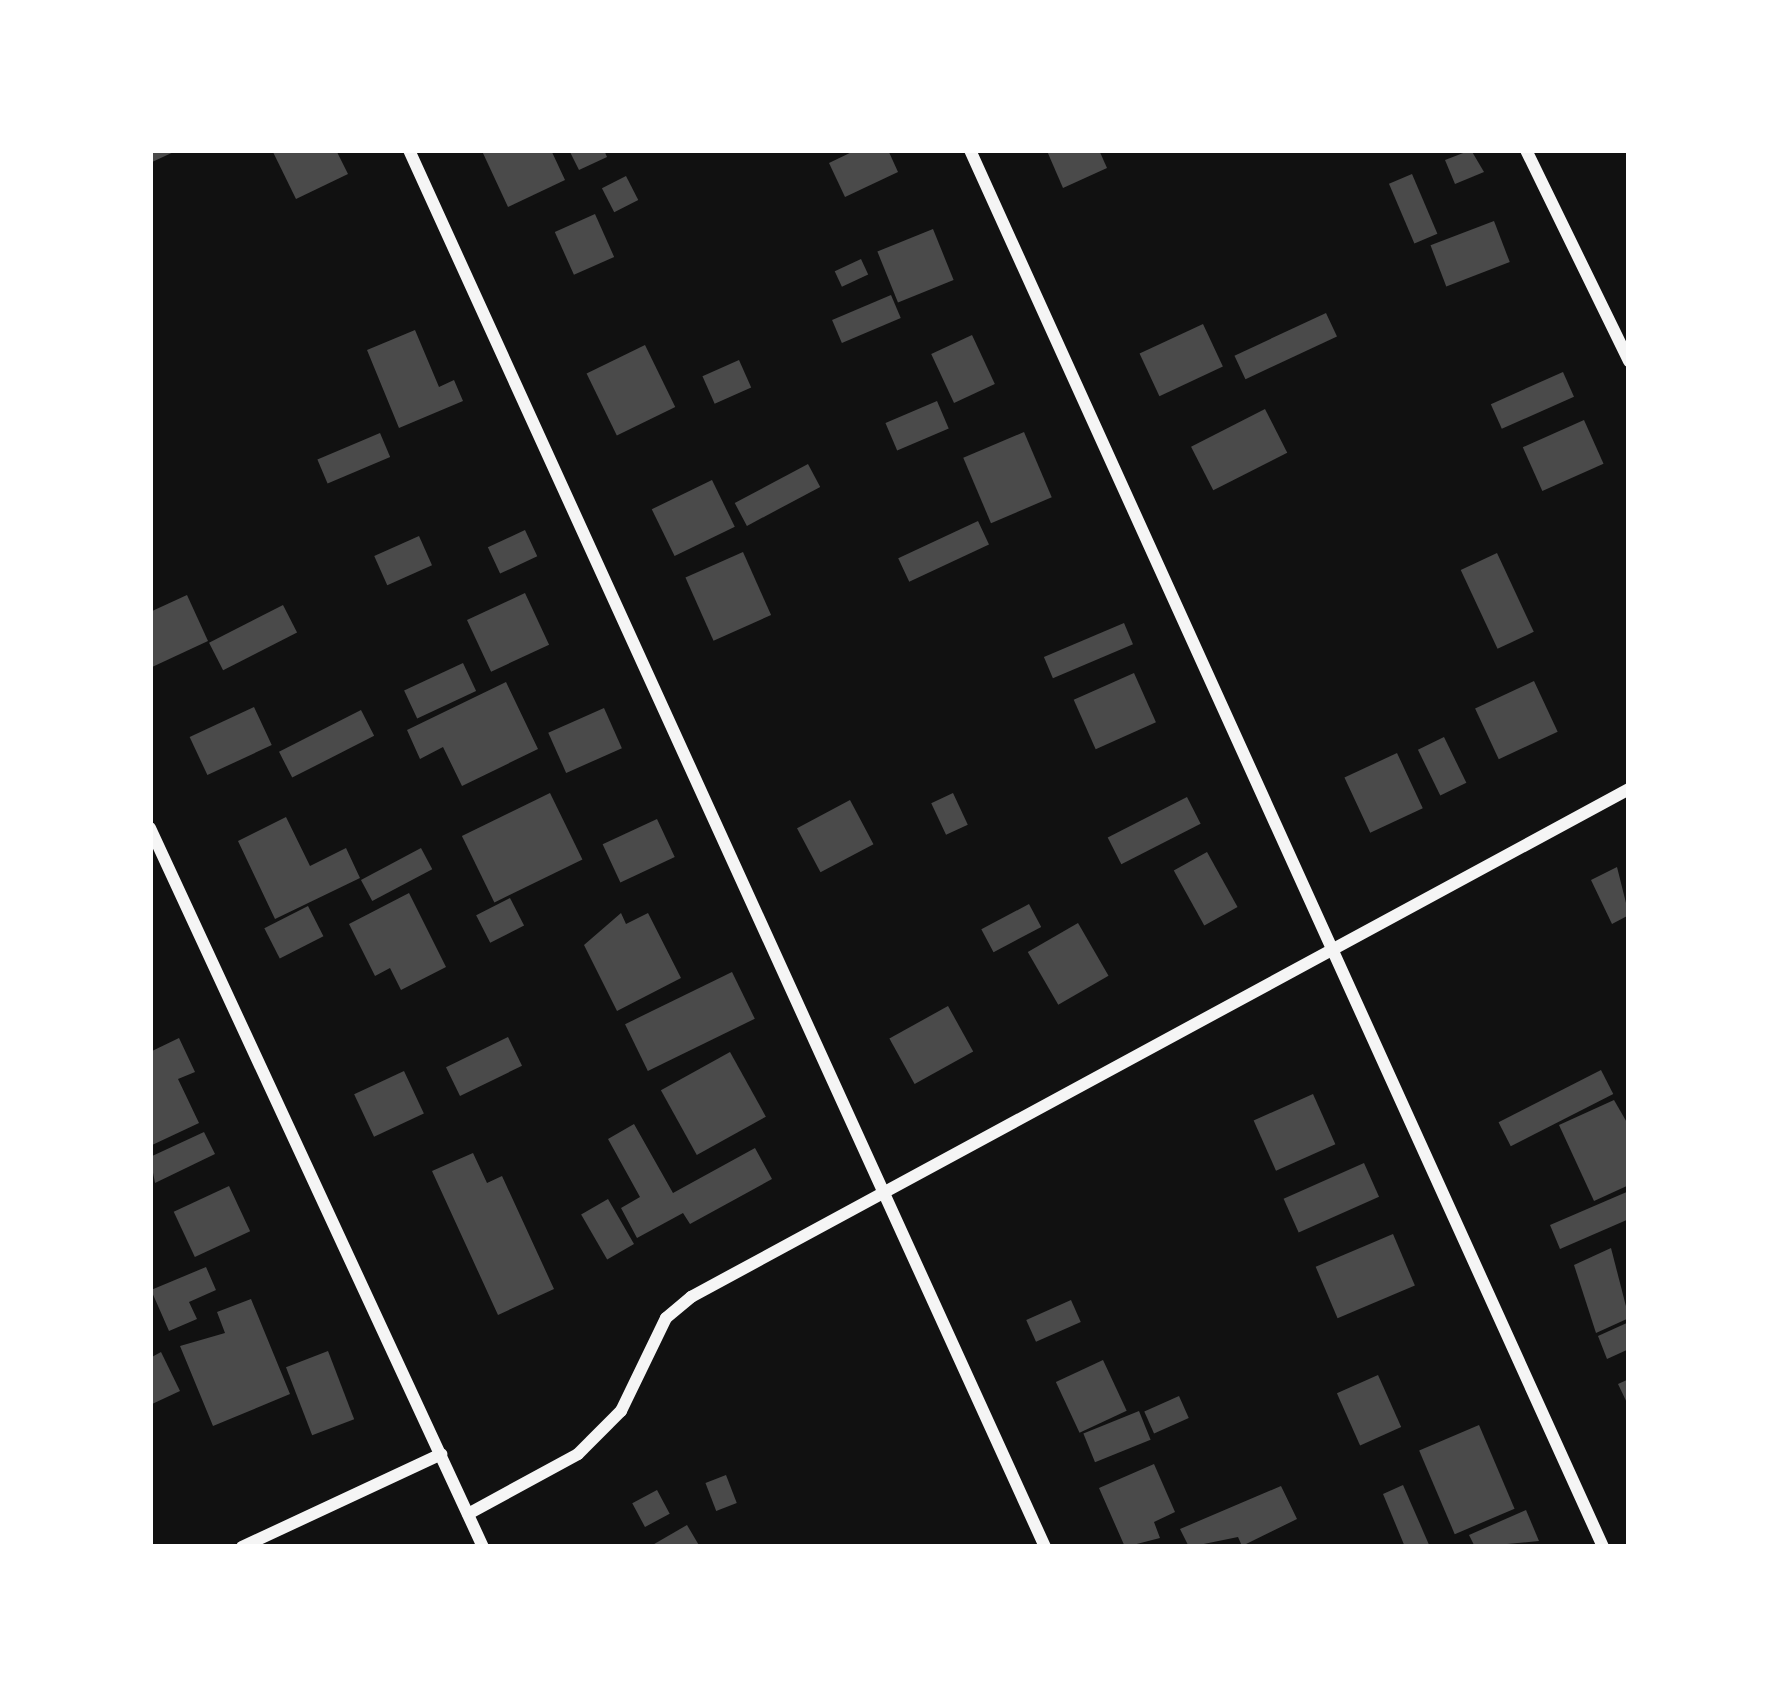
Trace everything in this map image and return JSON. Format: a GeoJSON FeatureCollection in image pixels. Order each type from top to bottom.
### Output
{"type":"FeatureCollection","features":[{"type":"Feature","properties":{"kind":"street"},"geometry":{"type":"LineString","coordinates":[[409,150],[1046,1547]]}},
{"type":"Feature","properties":{"kind":"street"},"geometry":{"type":"LineString","coordinates":[[970,150],[1604,1547]]}},
{"type":"Feature","properties":{"kind":"street"},"geometry":{"type":"LineString","coordinates":[[1526,150],[1629,361]]}},
{"type":"Feature","properties":{"kind":"street"},"geometry":{"type":"LineString","coordinates":[[468,1514],[578,1454],[620,1411],[666,1318],[691,1297],[886,1197],[1629,789]]}},
{"type":"Feature","properties":{"kind":"street"},"geometry":{"type":"LineString","coordinates":[[150,828],[483,1547]]}},
{"type":"Feature","properties":{"kind":"street"},"geometry":{"type":"LineString","coordinates":[[242,1547],[441,1454]]}},
{"type":"Feature","properties":{"kind":"building"},"geometry":{"type":"Polygon","coordinates":[[[150,150],[178,150],[150,163],[150,150]]]}},
{"type":"Feature","properties":{"kind":"building"},"geometry":{"type":"Polygon","coordinates":[[[272,150],[336,150],[348,174],[296,199],[272,150]]]}},
{"type":"Feature","properties":{"kind":"building"},"geometry":{"type":"Polygon","coordinates":[[[551,150],[565,180],[508,207],[482,151],[551,150]]]}},
{"type":"Feature","properties":{"kind":"building"},"geometry":{"type":"Polygon","coordinates":[[[569,150],[604,150],[607,157],[579,170],[569,150]]]}},
{"type":"Feature","properties":{"kind":"building"},"geometry":{"type":"Polygon","coordinates":[[[856,150],[888,150],[898,172],[845,197],[829,163],[856,150]]]}},
{"type":"Feature","properties":{"kind":"building"},"geometry":{"type":"Polygon","coordinates":[[[1099,150],[1107,168],[1063,188],[1047,151],[1099,150]]]}},
{"type":"Feature","properties":{"kind":"building"},"geometry":{"type":"Polygon","coordinates":[[[1471,150],[1484,172],[1455,184],[1445,160],[1471,150]]]}},
{"type":"Feature","properties":{"kind":"building"},"geometry":{"type":"Polygon","coordinates":[[[1412,174],[1437,234],[1414,244],[1389,184],[1412,174]]]}},
{"type":"Feature","properties":{"kind":"building"},"geometry":{"type":"Polygon","coordinates":[[[626,176],[638,200],[614,212],[602,188],[626,176]]]}},
{"type":"Feature","properties":{"kind":"building"},"geometry":{"type":"Polygon","coordinates":[[[595,214],[614,257],[574,275],[555,232],[595,214]]]}},
{"type":"Feature","properties":{"kind":"building"},"geometry":{"type":"Polygon","coordinates":[[[1494,221],[1510,262],[1446,286],[1431,245],[1494,221]]]}},
{"type":"Feature","properties":{"kind":"building"},"geometry":{"type":"Polygon","coordinates":[[[933,229],[954,280],[898,302],[877,251],[933,229]]]}},
{"type":"Feature","properties":{"kind":"building"},"geometry":{"type":"Polygon","coordinates":[[[861,259],[868,274],[842,287],[835,271],[861,259]]]}},
{"type":"Feature","properties":{"kind":"building"},"geometry":{"type":"Polygon","coordinates":[[[891,295],[901,318],[842,343],[832,320],[891,295]]]}},
{"type":"Feature","properties":{"kind":"building"},"geometry":{"type":"Polygon","coordinates":[[[1326,313],[1337,337],[1245,379],[1234,356],[1326,313]]]}},
{"type":"Feature","properties":{"kind":"building"},"geometry":{"type":"Polygon","coordinates":[[[1203,324],[1223,367],[1159,396],[1140,354],[1203,324]]]}},
{"type":"Feature","properties":{"kind":"building"},"geometry":{"type":"Polygon","coordinates":[[[415,330],[439,387],[454,380],[463,401],[399,428],[367,350],[415,330]]]}},
{"type":"Feature","properties":{"kind":"building"},"geometry":{"type":"Polygon","coordinates":[[[972,335],[995,384],[954,403],[931,354],[972,335]]]}},
{"type":"Feature","properties":{"kind":"building"},"geometry":{"type":"Polygon","coordinates":[[[645,345],[675,407],[617,436],[587,373],[645,345]]]}},
{"type":"Feature","properties":{"kind":"building"},"geometry":{"type":"Polygon","coordinates":[[[739,360],[751,387],[715,404],[702,376],[739,360]]]}},
{"type":"Feature","properties":{"kind":"building"},"geometry":{"type":"Polygon","coordinates":[[[1563,372],[1574,397],[1502,429],[1491,404],[1563,372]]]}},
{"type":"Feature","properties":{"kind":"building"},"geometry":{"type":"Polygon","coordinates":[[[937,401],[949,429],[897,450],[885,423],[937,401]]]}},
{"type":"Feature","properties":{"kind":"building"},"geometry":{"type":"Polygon","coordinates":[[[1265,409],[1287,453],[1213,490],[1191,447],[1265,409]]]}},
{"type":"Feature","properties":{"kind":"building"},"geometry":{"type":"Polygon","coordinates":[[[1584,420],[1604,464],[1542,491],[1523,447],[1584,420]]]}},
{"type":"Feature","properties":{"kind":"building"},"geometry":{"type":"Polygon","coordinates":[[[1024,432],[1052,497],[991,523],[963,458],[1024,432]]]}},
{"type":"Feature","properties":{"kind":"building"},"geometry":{"type":"Polygon","coordinates":[[[380,433],[390,457],[328,484],[317,460],[380,433]]]}},
{"type":"Feature","properties":{"kind":"building"},"geometry":{"type":"Polygon","coordinates":[[[808,464],[820,487],[747,526],[735,503],[808,464]]]}},
{"type":"Feature","properties":{"kind":"building"},"geometry":{"type":"Polygon","coordinates":[[[712,480],[735,527],[675,556],[652,509],[712,480]]]}},
{"type":"Feature","properties":{"kind":"building"},"geometry":{"type":"Polygon","coordinates":[[[978,521],[989,545],[909,582],[898,558],[978,521]]]}},
{"type":"Feature","properties":{"kind":"building"},"geometry":{"type":"Polygon","coordinates":[[[525,530],[537,556],[500,574],[488,547],[525,530]]]}},
{"type":"Feature","properties":{"kind":"building"},"geometry":{"type":"Polygon","coordinates":[[[419,536],[432,565],[387,585],[374,556],[419,536]]]}},
{"type":"Feature","properties":{"kind":"building"},"geometry":{"type":"Polygon","coordinates":[[[743,552],[771,615],[714,641],[685,578],[743,552]]]}},
{"type":"Feature","properties":{"kind":"building"},"geometry":{"type":"Polygon","coordinates":[[[1497,553],[1534,632],[1498,649],[1461,570],[1497,553]]]}},
{"type":"Feature","properties":{"kind":"building"},"geometry":{"type":"Polygon","coordinates":[[[525,593],[549,645],[491,672],[467,620],[525,593]]]}},
{"type":"Feature","properties":{"kind":"building"},"geometry":{"type":"Polygon","coordinates":[[[187,595],[208,641],[150,668],[150,612],[187,595]]]}},
{"type":"Feature","properties":{"kind":"building"},"geometry":{"type":"Polygon","coordinates":[[[283,605],[297,633],[223,670],[209,643],[283,605]]]}},
{"type":"Feature","properties":{"kind":"building"},"geometry":{"type":"Polygon","coordinates":[[[1124,623],[1133,644],[1053,678],[1044,657],[1124,623]]]}},
{"type":"Feature","properties":{"kind":"building"},"geometry":{"type":"Polygon","coordinates":[[[463,663],[476,691],[417,719],[404,690],[463,663]]]}},
{"type":"Feature","properties":{"kind":"building"},"geometry":{"type":"Polygon","coordinates":[[[1134,673],[1156,722],[1096,749],[1074,700],[1134,673]]]}},
{"type":"Feature","properties":{"kind":"building"},"geometry":{"type":"Polygon","coordinates":[[[1534,681],[1558,732],[1499,759],[1475,708],[1534,681]]]}},
{"type":"Feature","properties":{"kind":"building"},"geometry":{"type":"Polygon","coordinates":[[[506,682],[538,749],[462,786],[443,747],[420,759],[407,730],[506,682]]]}},
{"type":"Feature","properties":{"kind":"building"},"geometry":{"type":"Polygon","coordinates":[[[254,707],[272,745],[207,775],[190,737],[254,707]]]}},
{"type":"Feature","properties":{"kind":"building"},"geometry":{"type":"Polygon","coordinates":[[[604,708],[622,748],[566,773],[548,733],[604,708]]]}},
{"type":"Feature","properties":{"kind":"building"},"geometry":{"type":"Polygon","coordinates":[[[361,710],[374,736],[292,778],[279,752],[361,710]]]}},
{"type":"Feature","properties":{"kind":"building"},"geometry":{"type":"Polygon","coordinates":[[[1444,737],[1466,783],[1440,796],[1418,750],[1444,737]]]}},
{"type":"Feature","properties":{"kind":"building"},"geometry":{"type":"Polygon","coordinates":[[[1397,753],[1423,808],[1370,833],[1344,778],[1397,753]]]}},
{"type":"Feature","properties":{"kind":"building"},"geometry":{"type":"Polygon","coordinates":[[[550,793],[582,860],[494,902],[462,836],[550,793]]]}},
{"type":"Feature","properties":{"kind":"building"},"geometry":{"type":"Polygon","coordinates":[[[953,793],[968,825],[946,835],[931,803],[953,793]]]}},
{"type":"Feature","properties":{"kind":"building"},"geometry":{"type":"Polygon","coordinates":[[[1187,797],[1201,824],[1121,864],[1108,837],[1187,797]]]}},
{"type":"Feature","properties":{"kind":"building"},"geometry":{"type":"Polygon","coordinates":[[[850,800],[873,844],[820,872],[797,828],[850,800]]]}},
{"type":"Feature","properties":{"kind":"building"},"geometry":{"type":"Polygon","coordinates":[[[286,817],[310,866],[346,848],[360,878],[275,919],[238,841],[286,817]]]}},
{"type":"Feature","properties":{"kind":"building"},"geometry":{"type":"Polygon","coordinates":[[[657,819],[675,857],[620,882],[603,844],[657,819]]]}},
{"type":"Feature","properties":{"kind":"building"},"geometry":{"type":"Polygon","coordinates":[[[421,848],[432,869],[372,901],[361,880],[421,848]]]}},
{"type":"Feature","properties":{"kind":"building"},"geometry":{"type":"Polygon","coordinates":[[[1207,852],[1238,907],[1204,926],[1174,870],[1207,852]]]}},
{"type":"Feature","properties":{"kind":"building"},"geometry":{"type":"Polygon","coordinates":[[[1617,867],[1629,915],[1612,924],[1591,880],[1617,867]]]}},
{"type":"Feature","properties":{"kind":"building"},"geometry":{"type":"Polygon","coordinates":[[[409,893],[446,967],[401,990],[390,968],[375,976],[349,924],[409,893]]]}},
{"type":"Feature","properties":{"kind":"building"},"geometry":{"type":"Polygon","coordinates":[[[510,898],[524,926],[490,943],[476,915],[510,898]]]}},
{"type":"Feature","properties":{"kind":"building"},"geometry":{"type":"Polygon","coordinates":[[[1029,904],[1041,927],[994,952],[981,929],[1029,904]]]}},
{"type":"Feature","properties":{"kind":"building"},"geometry":{"type":"Polygon","coordinates":[[[308,906],[323,936],[280,959],[264,928],[308,906]]]}},
{"type":"Feature","properties":{"kind":"building"},"geometry":{"type":"Polygon","coordinates":[[[621,913],[626,924],[648,913],[681,978],[617,1011],[584,945],[621,913]]]}},
{"type":"Feature","properties":{"kind":"building"},"geometry":{"type":"Polygon","coordinates":[[[1078,923],[1108,976],[1058,1005],[1028,952],[1078,923]]]}},
{"type":"Feature","properties":{"kind":"building"},"geometry":{"type":"Polygon","coordinates":[[[732,972],[755,1019],[648,1071],[625,1024],[732,972]]]}},
{"type":"Feature","properties":{"kind":"building"},"geometry":{"type":"Polygon","coordinates":[[[948,1006],[973,1051],[915,1084],[889,1038],[948,1006]]]}},
{"type":"Feature","properties":{"kind":"building"},"geometry":{"type":"Polygon","coordinates":[[[508,1037],[522,1066],[460,1096],[446,1067],[508,1037]]]}},
{"type":"Feature","properties":{"kind":"building"},"geometry":{"type":"Polygon","coordinates":[[[179,1038],[195,1072],[178,1079],[199,1123],[150,1146],[150,1052],[179,1038]]]}},
{"type":"Feature","properties":{"kind":"building"},"geometry":{"type":"Polygon","coordinates":[[[730,1052],[766,1117],[697,1155],[661,1090],[730,1052]]]}},
{"type":"Feature","properties":{"kind":"building"},"geometry":{"type":"Polygon","coordinates":[[[1601,1070],[1613,1094],[1511,1146],[1499,1122],[1601,1070]]]}},
{"type":"Feature","properties":{"kind":"building"},"geometry":{"type":"Polygon","coordinates":[[[404,1071],[424,1114],[374,1137],[354,1094],[404,1071]]]}},
{"type":"Feature","properties":{"kind":"building"},"geometry":{"type":"Polygon","coordinates":[[[1313,1094],[1335,1144],[1276,1171],[1254,1120],[1313,1094]]]}},
{"type":"Feature","properties":{"kind":"building"},"geometry":{"type":"Polygon","coordinates":[[[1614,1100],[1629,1126],[1629,1185],[1594,1201],[1559,1125],[1614,1100]]]}},
{"type":"Feature","properties":{"kind":"building"},"geometry":{"type":"Polygon","coordinates":[[[634,1124],[673,1193],[755,1148],[772,1179],[690,1224],[683,1213],[637,1238],[621,1208],[640,1197],[608,1139],[634,1124]]]}},
{"type":"Feature","properties":{"kind":"building"},"geometry":{"type":"Polygon","coordinates":[[[204,1132],[215,1154],[155,1183],[150,1157],[204,1132]]]}},
{"type":"Feature","properties":{"kind":"building"},"geometry":{"type":"Polygon","coordinates":[[[473,1153],[487,1183],[502,1176],[554,1289],[498,1315],[432,1171],[473,1153]]]}},
{"type":"Feature","properties":{"kind":"building"},"geometry":{"type":"Polygon","coordinates":[[[1364,1163],[1379,1197],[1299,1233],[1284,1199],[1364,1163]]]}},
{"type":"Feature","properties":{"kind":"building"},"geometry":{"type":"Polygon","coordinates":[[[229,1186],[250,1231],[195,1257],[174,1212],[229,1186]]]}},
{"type":"Feature","properties":{"kind":"building"},"geometry":{"type":"Polygon","coordinates":[[[1629,1191],[1629,1219],[1560,1249],[1550,1225],[1629,1191]]]}},
{"type":"Feature","properties":{"kind":"building"},"geometry":{"type":"Polygon","coordinates":[[[608,1199],[634,1244],[607,1260],[581,1214],[608,1199]]]}},
{"type":"Feature","properties":{"kind":"building"},"geometry":{"type":"Polygon","coordinates":[[[1393,1234],[1415,1286],[1338,1318],[1316,1267],[1393,1234]]]}},
{"type":"Feature","properties":{"kind":"building"},"geometry":{"type":"Polygon","coordinates":[[[1611,1248],[1629,1318],[1596,1333],[1574,1265],[1611,1248]]]}},
{"type":"Feature","properties":{"kind":"building"},"geometry":{"type":"Polygon","coordinates":[[[206,1267],[216,1290],[189,1302],[197,1319],[169,1331],[151,1290],[206,1267]]]}},
{"type":"Feature","properties":{"kind":"building"},"geometry":{"type":"Polygon","coordinates":[[[251,1299],[290,1394],[213,1426],[180,1346],[225,1333],[217,1312],[251,1299]]]}},
{"type":"Feature","properties":{"kind":"building"},"geometry":{"type":"Polygon","coordinates":[[[1071,1300],[1081,1322],[1036,1342],[1026,1320],[1071,1300]]]}},
{"type":"Feature","properties":{"kind":"building"},"geometry":{"type":"Polygon","coordinates":[[[1629,1322],[1629,1349],[1607,1359],[1598,1336],[1629,1322]]]}},
{"type":"Feature","properties":{"kind":"building"},"geometry":{"type":"Polygon","coordinates":[[[328,1351],[354,1419],[312,1435],[286,1367],[328,1351]]]}},
{"type":"Feature","properties":{"kind":"building"},"geometry":{"type":"Polygon","coordinates":[[[161,1352],[180,1391],[150,1405],[150,1358],[161,1352]]]}},
{"type":"Feature","properties":{"kind":"building"},"geometry":{"type":"Polygon","coordinates":[[[1103,1360],[1127,1411],[1080,1433],[1056,1382],[1103,1360]]]}},
{"type":"Feature","properties":{"kind":"building"},"geometry":{"type":"Polygon","coordinates":[[[1378,1375],[1401,1427],[1360,1445],[1337,1393],[1378,1375]]]}},
{"type":"Feature","properties":{"kind":"building"},"geometry":{"type":"Polygon","coordinates":[[[1629,1379],[1629,1407],[1618,1384],[1629,1379]]]}},
{"type":"Feature","properties":{"kind":"building"},"geometry":{"type":"Polygon","coordinates":[[[1179,1396],[1189,1418],[1154,1433],[1144,1411],[1179,1396]]]}},
{"type":"Feature","properties":{"kind":"building"},"geometry":{"type":"Polygon","coordinates":[[[1139,1411],[1151,1440],[1095,1462],[1083,1433],[1139,1411]]]}},
{"type":"Feature","properties":{"kind":"building"},"geometry":{"type":"Polygon","coordinates":[[[1479,1425],[1515,1509],[1455,1534],[1419,1450],[1479,1425]]]}},
{"type":"Feature","properties":{"kind":"building"},"geometry":{"type":"Polygon","coordinates":[[[1154,1464],[1175,1512],[1154,1522],[1160,1538],[1125,1547],[1099,1488],[1154,1464]]]}},
{"type":"Feature","properties":{"kind":"building"},"geometry":{"type":"Polygon","coordinates":[[[726,1475],[737,1503],[716,1511],[705,1483],[726,1475]]]}},
{"type":"Feature","properties":{"kind":"building"},"geometry":{"type":"Polygon","coordinates":[[[1403,1485],[1430,1547],[1405,1547],[1383,1494],[1403,1485]]]}},
{"type":"Feature","properties":{"kind":"building"},"geometry":{"type":"Polygon","coordinates":[[[1281,1486],[1297,1519],[1242,1546],[1238,1537],[1189,1547],[1180,1529],[1281,1486]]]}},
{"type":"Feature","properties":{"kind":"building"},"geometry":{"type":"Polygon","coordinates":[[[657,1490],[670,1514],[645,1527],[632,1503],[657,1490]]]}},
{"type":"Feature","properties":{"kind":"building"},"geometry":{"type":"Polygon","coordinates":[[[1526,1510],[1539,1541],[1475,1547],[1469,1535],[1526,1510]]]}},
{"type":"Feature","properties":{"kind":"building"},"geometry":{"type":"Polygon","coordinates":[[[687,1525],[700,1547],[649,1547],[687,1525]]]}}]}
